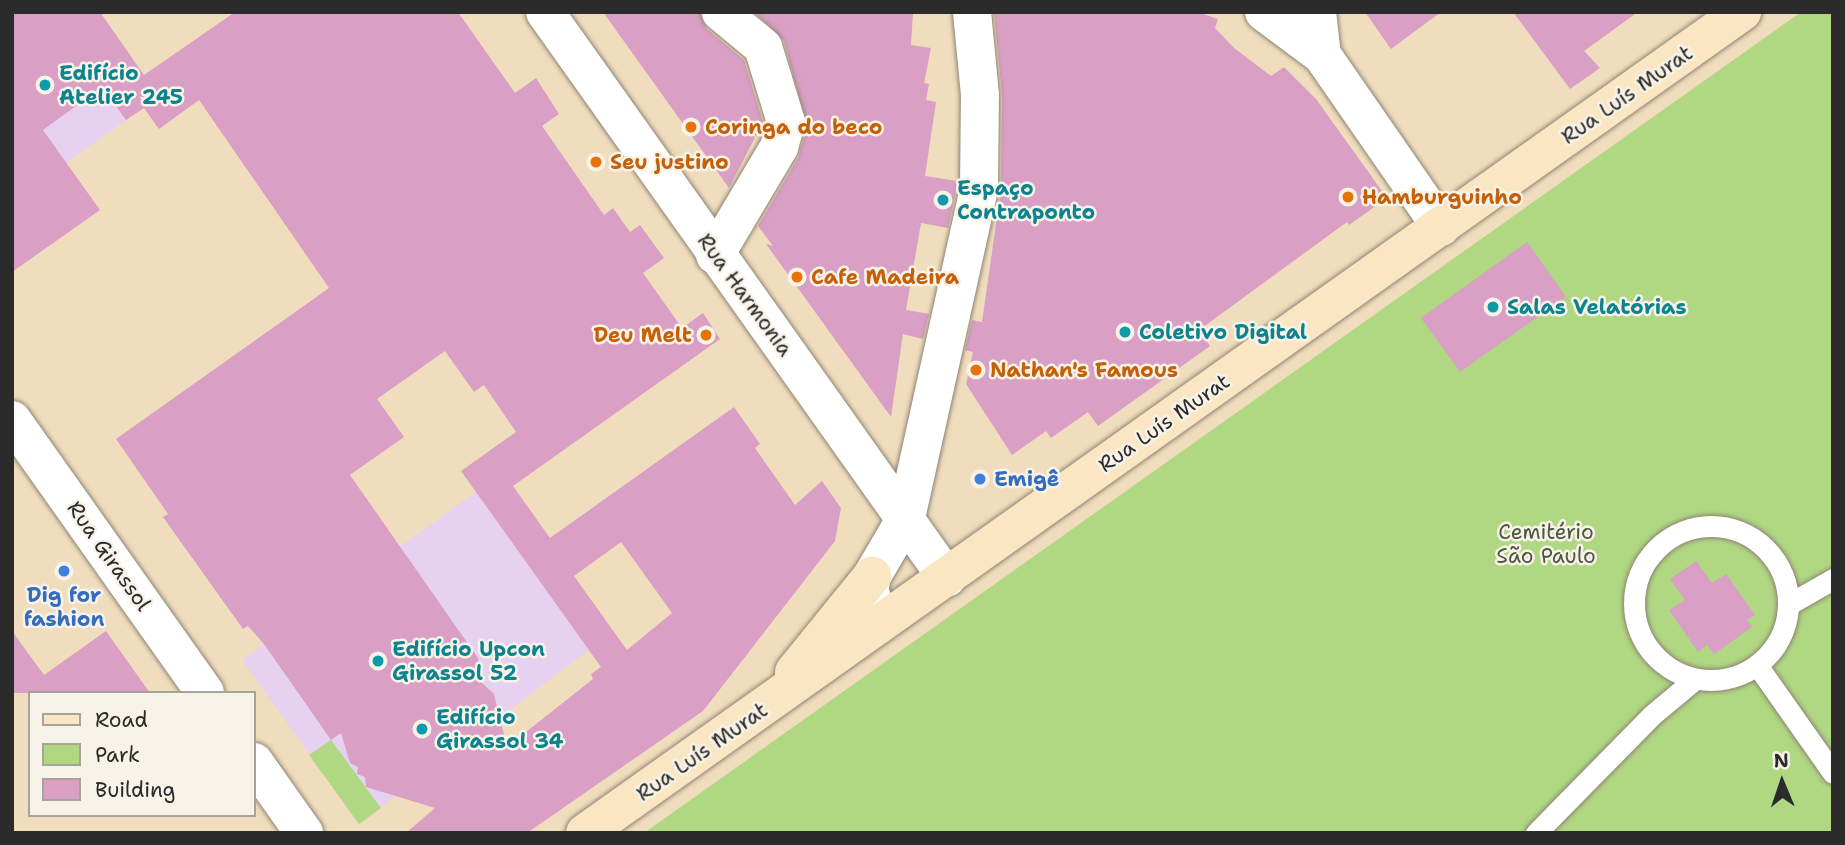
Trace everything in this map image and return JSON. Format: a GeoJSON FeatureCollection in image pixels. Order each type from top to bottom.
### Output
{"type":"FeatureCollection","features":[{"type":"Feature","properties":{"kind":"street","name":"Rua Harmonia"},"geometry":{"type":"LineString","coordinates":[[545,12],[715,255],[947,578]]}},
{"type":"Feature","properties":{"kind":"street"},"geometry":{"type":"LineString","coordinates":[[715,255],[779,147],[786,122],[763,47],[721,12]]}},
{"type":"Feature","properties":{"kind":"street"},"geometry":{"type":"LineString","coordinates":[[763,711],[872,576],[906,518],[979,188],[980,94],[972,12]]}},
{"type":"Feature","properties":{"kind":"street"},"geometry":{"type":"LineString","coordinates":[[1264,12],[1322,55],[1441,227]]}},
{"type":"Feature","properties":{"kind":"street"},"geometry":{"type":"LineString","coordinates":[[1317,12],[1322,55]]}},
{"type":"Feature","properties":{"kind":"street","name":"Rua Luís Murat"},"geometry":{"type":"LineString","coordinates":[[585,833],[763,711],[1742,12]]}},
{"type":"Feature","properties":{"kind":"street","name":"Rua Girassol"},"geometry":{"type":"LineString","coordinates":[[12,420],[204,691]]}},
{"type":"Feature","properties":{"kind":"street"},"geometry":{"type":"LineString","coordinates":[[872,576],[869,590],[883,624]]}},
{"type":"Feature","properties":{"kind":"street"},"geometry":{"type":"LineString","coordinates":[[256,765],[304,833]]}},
{"type":"Feature","properties":{"kind":"lane"},"geometry":{"type":"LineString","coordinates":[[1716,526],[1744,533],[1768,551],[1784,575],[1789,604],[1774,648],[1757,665],[1738,675],[1695,679],[1668,667],[1647,648],[1635,621],[1633,592],[1643,565],[1662,542],[1688,529],[1716,526]]}},
{"type":"Feature","properties":{"kind":"lane"},"geometry":{"type":"LineString","coordinates":[[1789,604],[1833,579]]}},
{"type":"Feature","properties":{"kind":"lane"},"geometry":{"type":"LineString","coordinates":[[1757,665],[1833,773]]}},
{"type":"Feature","properties":{"kind":"lane"},"geometry":{"type":"LineString","coordinates":[[1536,833],[1652,715],[1695,679]]}},
{"type":"Feature","properties":{"kind":"shaded area"},"geometry":{"type":"Polygon","coordinates":[[[12,12],[82,59],[126,120],[12,202],[12,12]]]}},
{"type":"Feature","properties":{"kind":"shaded area"},"geometry":{"type":"Polygon","coordinates":[[[476,492],[589,650],[359,824],[242,660],[476,492]]]}},
{"type":"Feature","properties":{"kind":"green space","name":"Cemitério São Paulo"},"geometry":{"type":"Polygon","coordinates":[[[1801,12],[1833,12],[1833,833],[644,833],[1801,12]]]}},
{"type":"Feature","properties":{"kind":"green space"},"geometry":{"type":"Polygon","coordinates":[[[331,740],[381,808],[359,824],[309,755],[331,740]]]}},
{"type":"Feature","properties":{"kind":"building"},"geometry":{"type":"Polygon","coordinates":[[[12,12],[100,12],[144,75],[235,12],[458,12],[515,93],[536,78],[559,114],[542,126],[604,215],[613,208],[630,232],[640,225],[664,258],[643,273],[682,328],[703,313],[720,339],[513,486],[550,538],[734,407],[760,444],[755,448],[795,505],[822,481],[841,508],[835,541],[703,711],[527,833],[406,833],[435,808],[366,787],[365,777],[357,774],[358,767],[350,763],[341,733],[331,740],[264,644],[248,626],[243,629],[163,517],[168,514],[116,439],[329,288],[199,100],[159,129],[144,108],[126,120],[102,87],[43,130],[100,210],[12,272],[12,12]],[[445,351],[377,399],[404,437],[350,475],[478,658],[479,680],[494,694],[507,747],[593,679],[591,674],[601,667],[461,471],[516,432],[484,385],[474,392],[445,351]],[[621,542],[574,576],[627,650],[672,613],[621,542]]]}},
{"type":"Feature","properties":{"kind":"building"},"geometry":{"type":"Polygon","coordinates":[[[603,12],[700,12],[707,29],[744,60],[763,122],[729,188],[603,12]]]}},
{"type":"Feature","properties":{"kind":"building"},"geometry":{"type":"Polygon","coordinates":[[[755,12],[913,12],[911,45],[931,48],[924,83],[929,84],[926,100],[936,102],[925,176],[957,181],[957,186],[948,228],[921,223],[906,310],[929,314],[923,339],[903,334],[891,417],[766,244],[773,246],[758,226],[798,158],[807,127],[784,41],[755,12]]]}},
{"type":"Feature","properties":{"kind":"building"},"geometry":{"type":"Polygon","coordinates":[[[994,12],[1197,12],[1218,19],[1215,28],[1234,48],[1271,76],[1284,67],[1316,99],[1387,198],[1349,225],[1347,222],[1199,330],[1210,346],[1098,426],[1088,412],[1051,438],[1046,431],[1012,455],[966,384],[973,352],[965,350],[972,320],[982,322],[1001,189],[1002,95],[994,12]]]}},
{"type":"Feature","properties":{"kind":"building"},"geometry":{"type":"Polygon","coordinates":[[[1365,12],[1441,12],[1391,49],[1365,12]]]}},
{"type":"Feature","properties":{"kind":"building"},"geometry":{"type":"Polygon","coordinates":[[[1513,12],[1638,12],[1584,51],[1600,68],[1570,89],[1513,12]]]}},
{"type":"Feature","properties":{"kind":"building","name":"Salas Velatórias"},"geometry":{"type":"Polygon","coordinates":[[[1527,242],[1566,297],[1460,372],[1421,318],[1527,242]]]}},
{"type":"Feature","properties":{"kind":"building"},"geometry":{"type":"Polygon","coordinates":[[[1696,561],[1712,583],[1726,574],[1755,615],[1747,620],[1752,627],[1714,654],[1707,645],[1698,652],[1669,610],[1685,600],[1670,579],[1696,561]]]}},
{"type":"Feature","properties":{"kind":"building"},"geometry":{"type":"Polygon","coordinates":[[[12,631],[44,675],[106,631],[149,691],[28,691],[12,693],[12,631]]]}},
{"type":"Feature","properties":{"kind":"place","name":"Edifício Atelier 245"},"geometry":{"type":"Point","coordinates":[45,85]}},
{"type":"Feature","properties":{"kind":"place","name":"Coringa do beco"},"geometry":{"type":"Point","coordinates":[691,127]}},
{"type":"Feature","properties":{"kind":"place","name":"Seu justino"},"geometry":{"type":"Point","coordinates":[596,162]}},
{"type":"Feature","properties":{"kind":"place","name":"Hamburguinho"},"geometry":{"type":"Point","coordinates":[1348,197]}},
{"type":"Feature","properties":{"kind":"place","name":"Espaço Contraponto"},"geometry":{"type":"Point","coordinates":[943,200]}},
{"type":"Feature","properties":{"kind":"place","name":"Cafe Madeira"},"geometry":{"type":"Point","coordinates":[797,277]}},
{"type":"Feature","properties":{"kind":"place","name":"Salas Velatórias"},"geometry":{"type":"Point","coordinates":[1493,307]}},
{"type":"Feature","properties":{"kind":"place","name":"Coletivo Digital"},"geometry":{"type":"Point","coordinates":[1125,332]}},
{"type":"Feature","properties":{"kind":"place","name":"Deu Melt"},"geometry":{"type":"Point","coordinates":[706,335]}},
{"type":"Feature","properties":{"kind":"place","name":"Nathan's Famous"},"geometry":{"type":"Point","coordinates":[976,370]}},
{"type":"Feature","properties":{"kind":"place","name":"Emigê"},"geometry":{"type":"Point","coordinates":[980,479]}},
{"type":"Feature","properties":{"kind":"place","name":"Dig for fashion"},"geometry":{"type":"Point","coordinates":[64,571]}},
{"type":"Feature","properties":{"kind":"place","name":"Edifício Upcon Girassol 52"},"geometry":{"type":"Point","coordinates":[378,661]}},
{"type":"Feature","properties":{"kind":"place","name":"Edifício Girassol 34"},"geometry":{"type":"Point","coordinates":[422,729]}}]}
